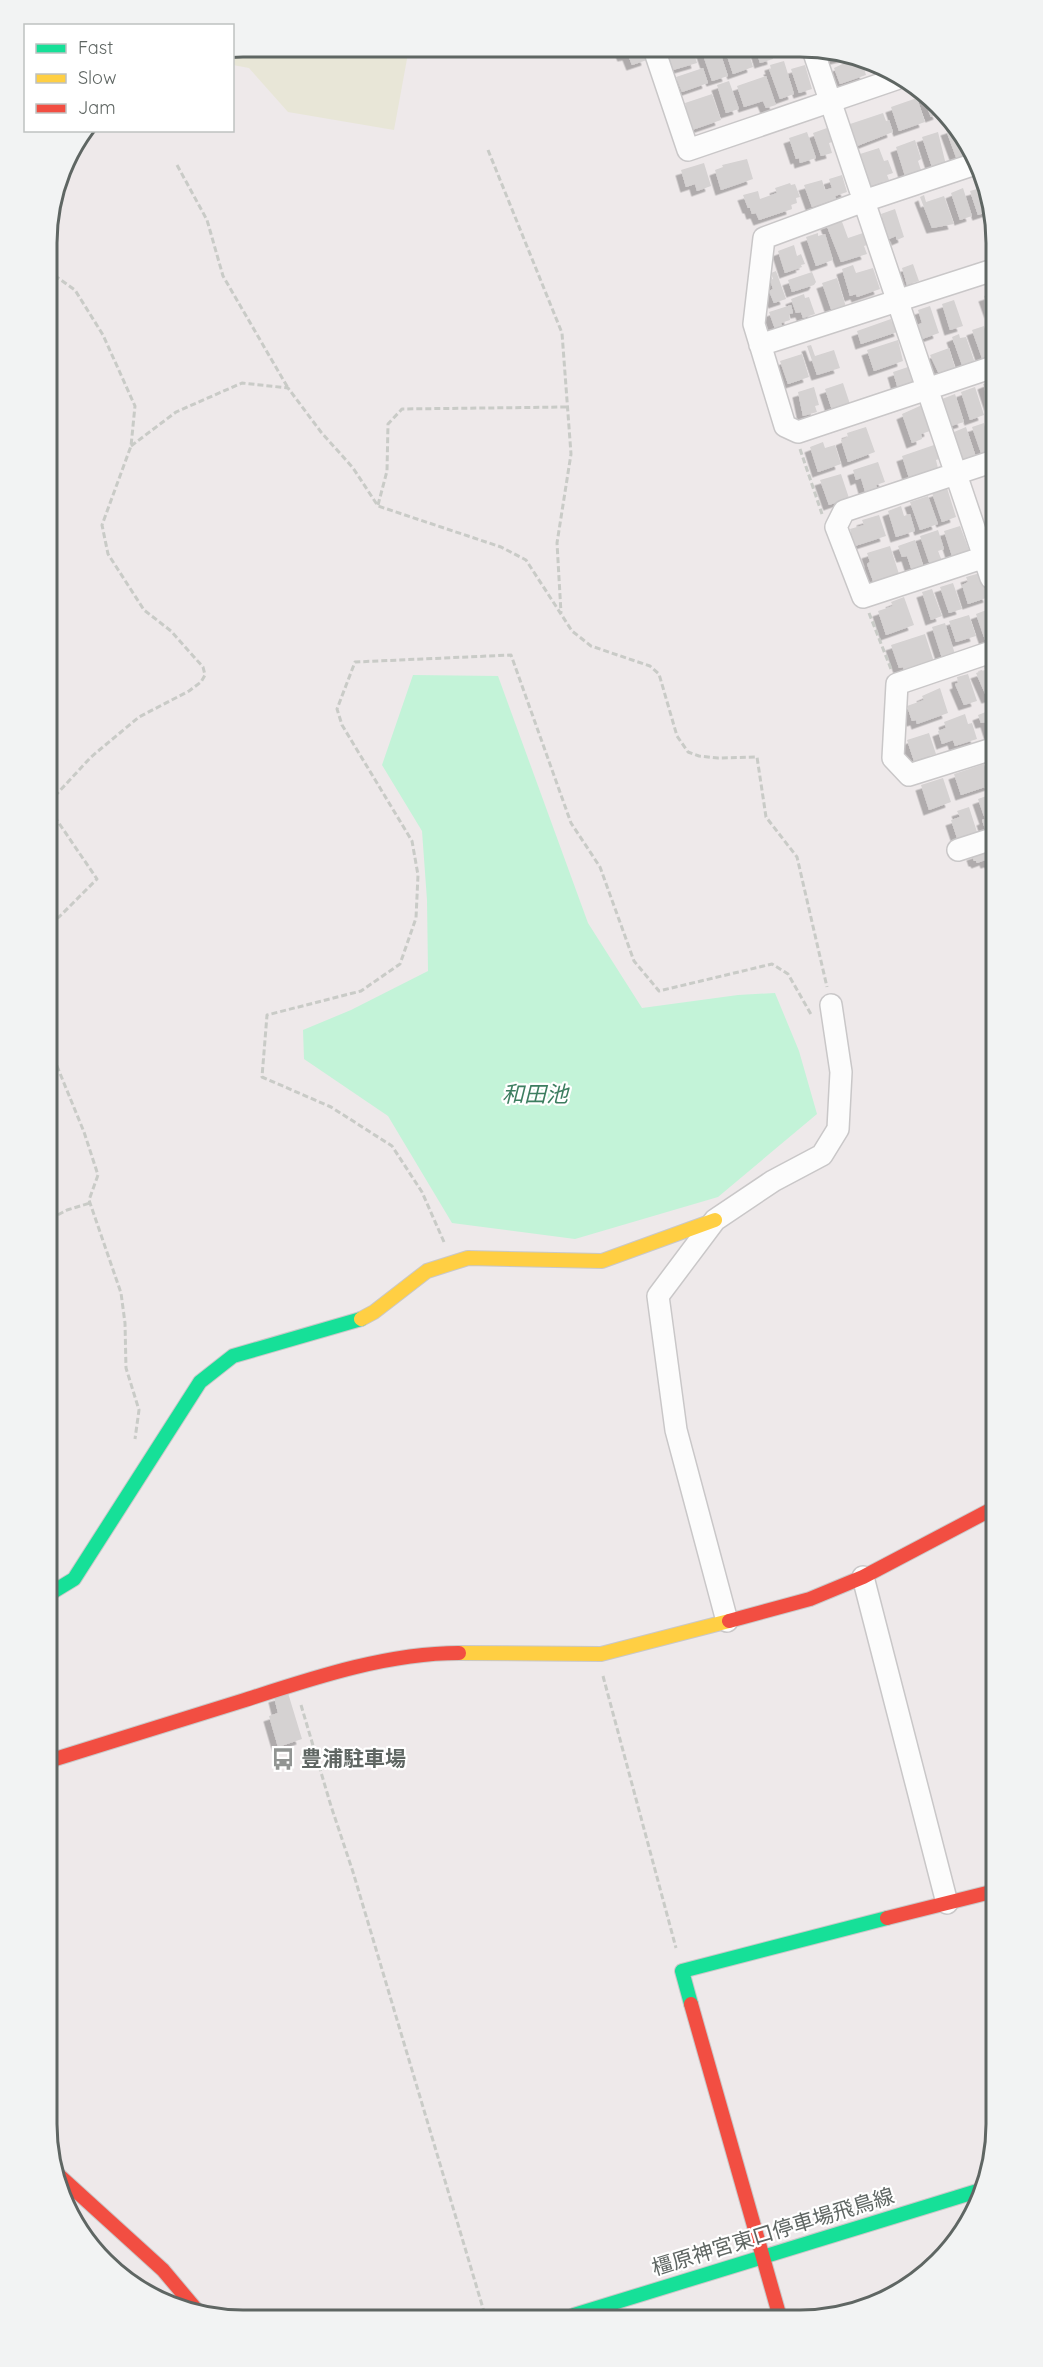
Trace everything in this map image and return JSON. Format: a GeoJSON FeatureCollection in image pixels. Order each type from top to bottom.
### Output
{"type":"FeatureCollection","features":[{"type":"Feature","properties":{"kind":"street"},"geometry":{"type":"LineString","coordinates":[[657,57],[688,150],[891,81]]}},
{"type":"Feature","properties":{"kind":"street"},"geometry":{"type":"LineString","coordinates":[[816,58],[955,474],[986,554]]}},
{"type":"Feature","properties":{"kind":"street"},"geometry":{"type":"LineString","coordinates":[[969,166],[764,238],[754,324],[784,426],[798,432],[986,369]]}},
{"type":"Feature","properties":{"kind":"street"},"geometry":{"type":"LineString","coordinates":[[760,345],[986,272]]}},
{"type":"Feature","properties":{"kind":"street"},"geometry":{"type":"LineString","coordinates":[[986,464],[844,511],[836,526],[862,597],[986,557]]}},
{"type":"Feature","properties":{"kind":"street"},"geometry":{"type":"LineString","coordinates":[[986,654],[897,684],[894,758],[909,775],[986,751]]}},
{"type":"Feature","properties":{"kind":"street"},"geometry":{"type":"LineString","coordinates":[[958,850],[986,841]]}},
{"type":"Feature","properties":{"kind":"street"},"geometry":{"type":"LineString","coordinates":[[57,1589],[74,1579],[200,1382],[233,1356],[355,1322],[374,1312],[427,1271],[468,1258],[602,1261],[715,1220],[773,1181],[822,1155],[838,1129],[841,1072],[831,1005]]}},
{"type":"Feature","properties":{"kind":"street"},"geometry":{"type":"LineString","coordinates":[[715,1220],[658,1296],[676,1430],[727,1622]]}},
{"type":"Feature","properties":{"kind":"street"},"geometry":{"type":"LineString","coordinates":[[57,1758],[291,1685],[358,1667],[429,1653],[601,1654],[727,1622],[810,1599],[863,1577],[986,1513]]}},
{"type":"Feature","properties":{"kind":"street"},"geometry":{"type":"LineString","coordinates":[[863,1577],[947,1903]]}},
{"type":"Feature","properties":{"kind":"street"},"geometry":{"type":"LineString","coordinates":[[778,2310],[682,1971],[986,1893]]}},
{"type":"Feature","properties":{"kind":"street"},"geometry":{"type":"LineString","coordinates":[[67,2182],[163,2270],[190,2302]]}},
{"type":"Feature","properties":{"kind":"street","name":"橿原神宮東口停車場飛鳥線"},"geometry":{"type":"LineString","coordinates":[[590,2310],[973,2192]]}},
{"type":"Feature","properties":{"kind":"path"},"geometry":{"type":"LineString","coordinates":[[488,150],[562,333],[570,454],[557,543],[561,614]]}},
{"type":"Feature","properties":{"kind":"path"},"geometry":{"type":"LineString","coordinates":[[177,165],[207,220],[223,276],[288,388],[321,432],[353,468],[378,506],[501,547],[526,560],[572,631],[591,646],[636,660],[650,666],[658,674],[677,736],[688,752],[718,758],[757,757],[765,817],[797,857],[831,1005]]}},
{"type":"Feature","properties":{"kind":"path"},"geometry":{"type":"LineString","coordinates":[[57,277],[75,290],[103,335],[135,406],[131,446],[102,525],[108,554],[144,610],[171,631],[203,667],[205,675],[201,682],[189,691],[139,717],[91,757],[57,794]]}},
{"type":"Feature","properties":{"kind":"path"},"geometry":{"type":"LineString","coordinates":[[131,446],[176,412],[242,383],[288,388]]}},
{"type":"Feature","properties":{"kind":"path"},"geometry":{"type":"LineString","coordinates":[[378,506],[387,471],[388,424],[402,409],[567,407]]}},
{"type":"Feature","properties":{"kind":"path"},"geometry":{"type":"LineString","coordinates":[[798,432],[799,448],[825,521],[836,526]]}},
{"type":"Feature","properties":{"kind":"path"},"geometry":{"type":"LineString","coordinates":[[862,597],[897,684]]}},
{"type":"Feature","properties":{"kind":"path"},"geometry":{"type":"LineString","coordinates":[[453,1263],[422,1192],[392,1146],[331,1107],[262,1077],[267,1014],[361,992],[400,964],[416,918],[418,875],[412,841],[342,725],[337,709],[355,662],[511,655],[571,823],[600,867],[634,961],[659,991],[772,964],[788,974],[814,1021]]}},
{"type":"Feature","properties":{"kind":"path"},"geometry":{"type":"LineString","coordinates":[[57,820],[96,879],[57,918]]}},
{"type":"Feature","properties":{"kind":"path"},"geometry":{"type":"LineString","coordinates":[[57,1066],[84,1132],[98,1175],[89,1200],[121,1293],[125,1323],[126,1368],[139,1410],[134,1443]]}},
{"type":"Feature","properties":{"kind":"path"},"geometry":{"type":"LineString","coordinates":[[57,1215],[90,1203]]}},
{"type":"Feature","properties":{"kind":"path"},"geometry":{"type":"LineString","coordinates":[[601,1654],[601,1666],[682,1971]]}},
{"type":"Feature","properties":{"kind":"path"},"geometry":{"type":"LineString","coordinates":[[291,1685],[303,1708],[484,2310]]}},
{"type":"Feature","properties":{"kind":"shaded area"},"geometry":{"type":"Polygon","coordinates":[[[407,57],[394,130],[288,112],[249,68],[234,65],[234,58],[407,57]]]}},
{"type":"Feature","properties":{"kind":"water","name":"和田池"},"geometry":{"type":"Polygon","coordinates":[[[413,675],[498,676],[588,923],[642,1008],[738,995],[775,993],[799,1051],[817,1114],[718,1197],[575,1239],[452,1223],[388,1116],[304,1059],[303,1030],[351,1010],[428,971],[427,900],[422,831],[382,765],[413,675]]]}},
{"type":"Feature","properties":{"kind":"building"},"geometry":{"type":"Polygon","coordinates":[[[629,57],[646,57],[647,60],[632,65],[629,57]]]}},
{"type":"Feature","properties":{"kind":"building"},"geometry":{"type":"Polygon","coordinates":[[[695,57],[697,63],[673,70],[670,59],[695,57]]]}},
{"type":"Feature","properties":{"kind":"building"},"geometry":{"type":"Polygon","coordinates":[[[704,57],[722,57],[728,76],[712,81],[704,57]]]}},
{"type":"Feature","properties":{"kind":"building"},"geometry":{"type":"Polygon","coordinates":[[[727,57],[750,57],[753,67],[733,74],[727,57]]]}},
{"type":"Feature","properties":{"kind":"building"},"geometry":{"type":"Polygon","coordinates":[[[758,57],[773,57],[773,59],[760,63],[758,57]]]}},
{"type":"Feature","properties":{"kind":"building"},"geometry":{"type":"Polygon","coordinates":[[[784,61],[794,94],[780,99],[769,69],[771,69],[770,65],[784,61]]]}},
{"type":"Feature","properties":{"kind":"building"},"geometry":{"type":"Polygon","coordinates":[[[844,63],[864,69],[866,75],[840,84],[834,68],[844,63]]]}},
{"type":"Feature","properties":{"kind":"building"},"geometry":{"type":"Polygon","coordinates":[[[805,65],[812,89],[799,93],[791,69],[805,65]]]}},
{"type":"Feature","properties":{"kind":"building"},"geometry":{"type":"Polygon","coordinates":[[[703,68],[708,83],[682,92],[676,77],[703,68]]]}},
{"type":"Feature","properties":{"kind":"building"},"geometry":{"type":"Polygon","coordinates":[[[766,76],[776,105],[766,108],[763,101],[744,107],[737,86],[766,76]]]}},
{"type":"Feature","properties":{"kind":"building"},"geometry":{"type":"Polygon","coordinates":[[[729,81],[739,109],[726,113],[717,85],[729,81]]]}},
{"type":"Feature","properties":{"kind":"building"},"geometry":{"type":"Polygon","coordinates":[[[712,94],[721,120],[692,130],[685,103],[712,94]]]}},
{"type":"Feature","properties":{"kind":"building"},"geometry":{"type":"Polygon","coordinates":[[[917,98],[925,122],[899,131],[891,107],[917,98]]]}},
{"type":"Feature","properties":{"kind":"building"},"geometry":{"type":"Polygon","coordinates":[[[927,107],[935,115],[931,117],[927,107]]]}},
{"type":"Feature","properties":{"kind":"building"},"geometry":{"type":"Polygon","coordinates":[[[883,113],[886,121],[889,120],[893,132],[857,146],[850,124],[883,113]]]}},
{"type":"Feature","properties":{"kind":"building"},"geometry":{"type":"Polygon","coordinates":[[[827,128],[832,142],[829,143],[832,153],[821,156],[813,133],[827,128]]]}},
{"type":"Feature","properties":{"kind":"building"},"geometry":{"type":"Polygon","coordinates":[[[946,130],[964,156],[957,160],[946,130]]]}},
{"type":"Feature","properties":{"kind":"building"},"geometry":{"type":"Polygon","coordinates":[[[807,132],[816,158],[800,163],[799,158],[796,159],[789,138],[807,132]]]}},
{"type":"Feature","properties":{"kind":"building"},"geometry":{"type":"Polygon","coordinates":[[[938,132],[946,165],[933,170],[922,137],[938,132]]]}},
{"type":"Feature","properties":{"kind":"building"},"geometry":{"type":"Polygon","coordinates":[[[915,140],[921,159],[918,161],[922,173],[906,179],[896,147],[915,140]]]}},
{"type":"Feature","properties":{"kind":"building"},"geometry":{"type":"Polygon","coordinates":[[[879,148],[884,161],[888,160],[893,173],[887,175],[889,180],[871,186],[860,154],[879,148]]]}},
{"type":"Feature","properties":{"kind":"building"},"geometry":{"type":"Polygon","coordinates":[[[747,159],[753,179],[721,190],[715,170],[723,167],[722,165],[747,159]]]}},
{"type":"Feature","properties":{"kind":"building"},"geometry":{"type":"Polygon","coordinates":[[[704,163],[711,186],[697,191],[695,184],[686,187],[681,170],[704,163]]]}},
{"type":"Feature","properties":{"kind":"building"},"geometry":{"type":"Polygon","coordinates":[[[842,175],[847,192],[835,196],[836,199],[812,207],[804,185],[822,180],[825,190],[832,188],[829,179],[842,175]]]}},
{"type":"Feature","properties":{"kind":"building"},"geometry":{"type":"Polygon","coordinates":[[[790,183],[795,184],[800,197],[796,198],[797,203],[791,205],[792,209],[759,220],[756,213],[752,214],[743,195],[758,191],[760,199],[777,193],[775,188],[790,183]]]}},
{"type":"Feature","properties":{"kind":"building"},"geometry":{"type":"Polygon","coordinates":[[[963,188],[972,216],[960,220],[951,193],[963,188]]]}},
{"type":"Feature","properties":{"kind":"building"},"geometry":{"type":"Polygon","coordinates":[[[977,189],[979,191],[983,213],[978,215],[970,191],[977,189]]]}},
{"type":"Feature","properties":{"kind":"building"},"geometry":{"type":"Polygon","coordinates":[[[924,195],[926,202],[944,196],[954,224],[932,228],[920,197],[924,195]]]}},
{"type":"Feature","properties":{"kind":"building"},"geometry":{"type":"Polygon","coordinates":[[[895,209],[904,237],[897,240],[896,236],[889,239],[881,214],[895,209]]]}},
{"type":"Feature","properties":{"kind":"building"},"geometry":{"type":"Polygon","coordinates":[[[841,219],[848,238],[863,233],[867,254],[841,262],[826,224],[841,219]]]}},
{"type":"Feature","properties":{"kind":"building"},"geometry":{"type":"Polygon","coordinates":[[[818,233],[818,236],[825,234],[833,260],[816,266],[806,237],[818,233]]]}},
{"type":"Feature","properties":{"kind":"building"},"geometry":{"type":"Polygon","coordinates":[[[794,245],[797,256],[801,254],[805,264],[785,273],[778,251],[794,245]]]}},
{"type":"Feature","properties":{"kind":"building"},"geometry":{"type":"Polygon","coordinates":[[[913,264],[919,281],[907,285],[902,268],[913,264]]]}},
{"type":"Feature","properties":{"kind":"building"},"geometry":{"type":"Polygon","coordinates":[[[853,265],[856,273],[873,268],[880,289],[857,297],[856,294],[850,296],[842,269],[853,265]]]}},
{"type":"Feature","properties":{"kind":"building"},"geometry":{"type":"Polygon","coordinates":[[[776,271],[786,299],[774,303],[769,291],[773,289],[770,280],[773,279],[771,273],[776,271]]]}},
{"type":"Feature","properties":{"kind":"building"},"geometry":{"type":"Polygon","coordinates":[[[812,272],[816,282],[814,285],[792,292],[788,280],[812,272]]]}},
{"type":"Feature","properties":{"kind":"building"},"geometry":{"type":"Polygon","coordinates":[[[837,278],[846,307],[832,312],[822,283],[837,278]]]}},
{"type":"Feature","properties":{"kind":"building"},"geometry":{"type":"Polygon","coordinates":[[[804,294],[805,298],[809,297],[815,314],[803,318],[801,312],[796,313],[791,299],[804,294]]]}},
{"type":"Feature","properties":{"kind":"building"},"geometry":{"type":"Polygon","coordinates":[[[954,300],[963,326],[950,330],[942,304],[954,300]]]}},
{"type":"Feature","properties":{"kind":"building"},"geometry":{"type":"Polygon","coordinates":[[[791,305],[793,313],[789,314],[790,320],[781,323],[782,326],[775,329],[769,312],[791,305]]]}},
{"type":"Feature","properties":{"kind":"building"},"geometry":{"type":"Polygon","coordinates":[[[930,306],[939,333],[922,339],[917,325],[922,323],[918,310],[930,306]]]}},
{"type":"Feature","properties":{"kind":"building"},"geometry":{"type":"Polygon","coordinates":[[[891,319],[892,322],[896,320],[900,331],[861,344],[857,331],[891,319]]]}},
{"type":"Feature","properties":{"kind":"building"},"geometry":{"type":"Polygon","coordinates":[[[984,326],[986,360],[983,361],[972,330],[984,326]]]}},
{"type":"Feature","properties":{"kind":"building"},"geometry":{"type":"Polygon","coordinates":[[[959,334],[960,338],[966,337],[975,363],[962,365],[952,337],[959,334]]]}},
{"type":"Feature","properties":{"kind":"building"},"geometry":{"type":"Polygon","coordinates":[[[898,340],[903,361],[874,371],[867,350],[898,340]]]}},
{"type":"Feature","properties":{"kind":"building"},"geometry":{"type":"Polygon","coordinates":[[[811,345],[815,356],[834,350],[840,368],[817,375],[807,346],[811,345]]]}},
{"type":"Feature","properties":{"kind":"building"},"geometry":{"type":"Polygon","coordinates":[[[949,348],[956,371],[940,376],[930,355],[949,348]]]}},
{"type":"Feature","properties":{"kind":"building"},"geometry":{"type":"Polygon","coordinates":[[[802,354],[809,377],[788,384],[780,361],[802,354]]]}},
{"type":"Feature","properties":{"kind":"building"},"geometry":{"type":"Polygon","coordinates":[[[908,367],[913,384],[898,389],[893,372],[908,367]]]}},
{"type":"Feature","properties":{"kind":"building"},"geometry":{"type":"Polygon","coordinates":[[[843,383],[850,404],[832,410],[825,389],[843,383]]]}},
{"type":"Feature","properties":{"kind":"building"},"geometry":{"type":"Polygon","coordinates":[[[814,387],[819,405],[815,406],[817,412],[803,416],[798,392],[814,387]]]}},
{"type":"Feature","properties":{"kind":"building"},"geometry":{"type":"Polygon","coordinates":[[[975,387],[984,415],[970,420],[961,392],[975,387]]]}},
{"type":"Feature","properties":{"kind":"building"},"geometry":{"type":"Polygon","coordinates":[[[955,394],[964,422],[951,426],[942,399],[955,394]]]}},
{"type":"Feature","properties":{"kind":"building"},"geometry":{"type":"Polygon","coordinates":[[[922,405],[930,431],[921,434],[922,439],[912,443],[902,414],[922,405]]]}},
{"type":"Feature","properties":{"kind":"building"},"geometry":{"type":"Polygon","coordinates":[[[984,423],[986,452],[981,453],[972,427],[984,423]]]}},
{"type":"Feature","properties":{"kind":"building"},"geometry":{"type":"Polygon","coordinates":[[[866,427],[875,452],[848,462],[841,440],[848,437],[847,433],[866,427]]]}},
{"type":"Feature","properties":{"kind":"building"},"geometry":{"type":"Polygon","coordinates":[[[966,427],[976,457],[964,461],[954,432],[966,427]]]}},
{"type":"Feature","properties":{"kind":"building"},"geometry":{"type":"Polygon","coordinates":[[[823,442],[825,448],[835,445],[841,464],[818,472],[810,447],[823,442]]]}},
{"type":"Feature","properties":{"kind":"building"},"geometry":{"type":"Polygon","coordinates":[[[934,445],[939,459],[936,460],[938,468],[925,472],[926,476],[921,477],[920,474],[909,478],[902,456],[934,445]]]}},
{"type":"Feature","properties":{"kind":"building"},"geometry":{"type":"Polygon","coordinates":[[[878,462],[885,482],[876,485],[878,491],[866,495],[861,478],[856,480],[853,470],[878,462]]]}},
{"type":"Feature","properties":{"kind":"building"},"geometry":{"type":"Polygon","coordinates":[[[841,474],[849,498],[829,505],[820,480],[841,474]]]}},
{"type":"Feature","properties":{"kind":"building"},"geometry":{"type":"Polygon","coordinates":[[[947,488],[956,517],[942,522],[932,493],[947,488]]]}},
{"type":"Feature","properties":{"kind":"building"},"geometry":{"type":"Polygon","coordinates":[[[928,496],[938,524],[920,530],[910,502],[928,496]]]}},
{"type":"Feature","properties":{"kind":"building"},"geometry":{"type":"Polygon","coordinates":[[[901,506],[904,516],[910,514],[915,531],[896,537],[888,511],[901,506]]]}},
{"type":"Feature","properties":{"kind":"building"},"geometry":{"type":"Polygon","coordinates":[[[879,515],[886,536],[855,546],[850,529],[864,525],[862,520],[879,515]]]}},
{"type":"Feature","properties":{"kind":"building"},"geometry":{"type":"Polygon","coordinates":[[[960,526],[969,550],[952,556],[944,531],[960,526]]]}},
{"type":"Feature","properties":{"kind":"building"},"geometry":{"type":"Polygon","coordinates":[[[938,530],[944,549],[938,551],[942,561],[930,565],[920,536],[938,530]]]}},
{"type":"Feature","properties":{"kind":"building"},"geometry":{"type":"Polygon","coordinates":[[[915,540],[924,568],[912,571],[907,556],[902,557],[898,546],[915,540]]]}},
{"type":"Feature","properties":{"kind":"building"},"geometry":{"type":"Polygon","coordinates":[[[890,546],[899,574],[873,581],[867,564],[870,562],[867,553],[890,546]]]}},
{"type":"Feature","properties":{"kind":"building"},"geometry":{"type":"Polygon","coordinates":[[[980,573],[986,589],[986,598],[968,604],[962,585],[968,582],[966,577],[980,573]]]}},
{"type":"Feature","properties":{"kind":"building"},"geometry":{"type":"Polygon","coordinates":[[[953,583],[962,609],[949,613],[940,587],[953,583]]]}},
{"type":"Feature","properties":{"kind":"building"},"geometry":{"type":"Polygon","coordinates":[[[932,589],[942,616],[931,620],[922,592],[932,589]]]}},
{"type":"Feature","properties":{"kind":"building"},"geometry":{"type":"Polygon","coordinates":[[[904,597],[914,625],[886,635],[878,611],[893,606],[891,602],[904,597]]]}},
{"type":"Feature","properties":{"kind":"building"},"geometry":{"type":"Polygon","coordinates":[[[986,610],[986,640],[985,640],[976,614],[986,610]]]}},
{"type":"Feature","properties":{"kind":"building"},"geometry":{"type":"Polygon","coordinates":[[[969,615],[976,636],[956,642],[949,621],[969,615]]]}},
{"type":"Feature","properties":{"kind":"building"},"geometry":{"type":"Polygon","coordinates":[[[945,623],[955,654],[942,658],[932,627],[945,623]]]}},
{"type":"Feature","properties":{"kind":"building"},"geometry":{"type":"Polygon","coordinates":[[[925,634],[934,662],[904,670],[903,667],[899,668],[891,645],[925,634]]]}},
{"type":"Feature","properties":{"kind":"building"},"geometry":{"type":"Polygon","coordinates":[[[984,666],[986,666],[986,696],[976,673],[985,670],[984,666]]]}},
{"type":"Feature","properties":{"kind":"building"},"geometry":{"type":"Polygon","coordinates":[[[968,674],[977,701],[964,705],[955,684],[958,683],[957,677],[968,674]]]}},
{"type":"Feature","properties":{"kind":"building"},"geometry":{"type":"Polygon","coordinates":[[[940,688],[948,713],[917,724],[916,720],[912,721],[907,706],[924,700],[922,696],[940,688]]]}},
{"type":"Feature","properties":{"kind":"building"},"geometry":{"type":"Polygon","coordinates":[[[986,712],[986,722],[981,723],[978,715],[986,712]]]}},
{"type":"Feature","properties":{"kind":"building"},"geometry":{"type":"Polygon","coordinates":[[[965,714],[968,724],[972,723],[977,739],[955,746],[953,740],[942,744],[938,731],[946,728],[944,722],[965,714]]]}},
{"type":"Feature","properties":{"kind":"building"},"geometry":{"type":"Polygon","coordinates":[[[929,733],[936,754],[914,761],[907,740],[929,733]]]}},
{"type":"Feature","properties":{"kind":"building"},"geometry":{"type":"Polygon","coordinates":[[[984,764],[986,787],[961,795],[954,774],[984,764]]]}},
{"type":"Feature","properties":{"kind":"building"},"geometry":{"type":"Polygon","coordinates":[[[943,778],[951,802],[929,810],[921,785],[943,778]]]}},
{"type":"Feature","properties":{"kind":"building"},"geometry":{"type":"Polygon","coordinates":[[[986,796],[985,829],[982,820],[985,819],[978,799],[986,796]]]}},
{"type":"Feature","properties":{"kind":"building"},"geometry":{"type":"Polygon","coordinates":[[[969,807],[977,832],[957,838],[951,820],[960,817],[957,811],[969,807]]]}},
{"type":"Feature","properties":{"kind":"building"},"geometry":{"type":"Polygon","coordinates":[[[986,850],[986,863],[985,860],[977,863],[972,855],[986,850]]]}},
{"type":"Feature","properties":{"kind":"building"},"geometry":{"type":"Polygon","coordinates":[[[288,1693],[302,1739],[278,1747],[269,1716],[278,1713],[274,1697],[288,1693]]]}},
{"type":"Feature","properties":{"kind":"traffic: fast"},"geometry":{"type":"LineString","coordinates":[[57,1589],[74,1579],[200,1382],[233,1356],[361,1319]]}},
{"type":"Feature","properties":{"kind":"traffic: fast"},"geometry":{"type":"LineString","coordinates":[[691,2004],[682,1971],[887,1918]]}},
{"type":"Feature","properties":{"kind":"traffic: fast"},"geometry":{"type":"LineString","coordinates":[[590,2310],[973,2192]]}},
{"type":"Feature","properties":{"kind":"traffic: slow"},"geometry":{"type":"LineString","coordinates":[[361,1319],[374,1312],[427,1271],[468,1258],[602,1261],[715,1220]]}},
{"type":"Feature","properties":{"kind":"traffic: slow"},"geometry":{"type":"LineString","coordinates":[[459,1653],[601,1654],[729,1621]]}},
{"type":"Feature","properties":{"kind":"traffic: jam"},"geometry":{"type":"LineString","coordinates":[[729,1621],[810,1599],[863,1577],[986,1512]]}},
{"type":"Feature","properties":{"kind":"traffic: jam"},"geometry":{"type":"LineString","coordinates":[[57,1758],[350,1668],[405,1657],[459,1653]]}},
{"type":"Feature","properties":{"kind":"traffic: jam"},"geometry":{"type":"LineString","coordinates":[[887,1918],[986,1893]]}},
{"type":"Feature","properties":{"kind":"traffic: jam"},"geometry":{"type":"LineString","coordinates":[[691,2004],[778,2310]]}},
{"type":"Feature","properties":{"kind":"traffic: jam"},"geometry":{"type":"LineString","coordinates":[[67,2182],[163,2270],[190,2302]]}},
{"type":"Feature","properties":{"kind":"place","name":"豊浦駐車場"},"geometry":{"type":"Point","coordinates":[283,1759]}}]}
